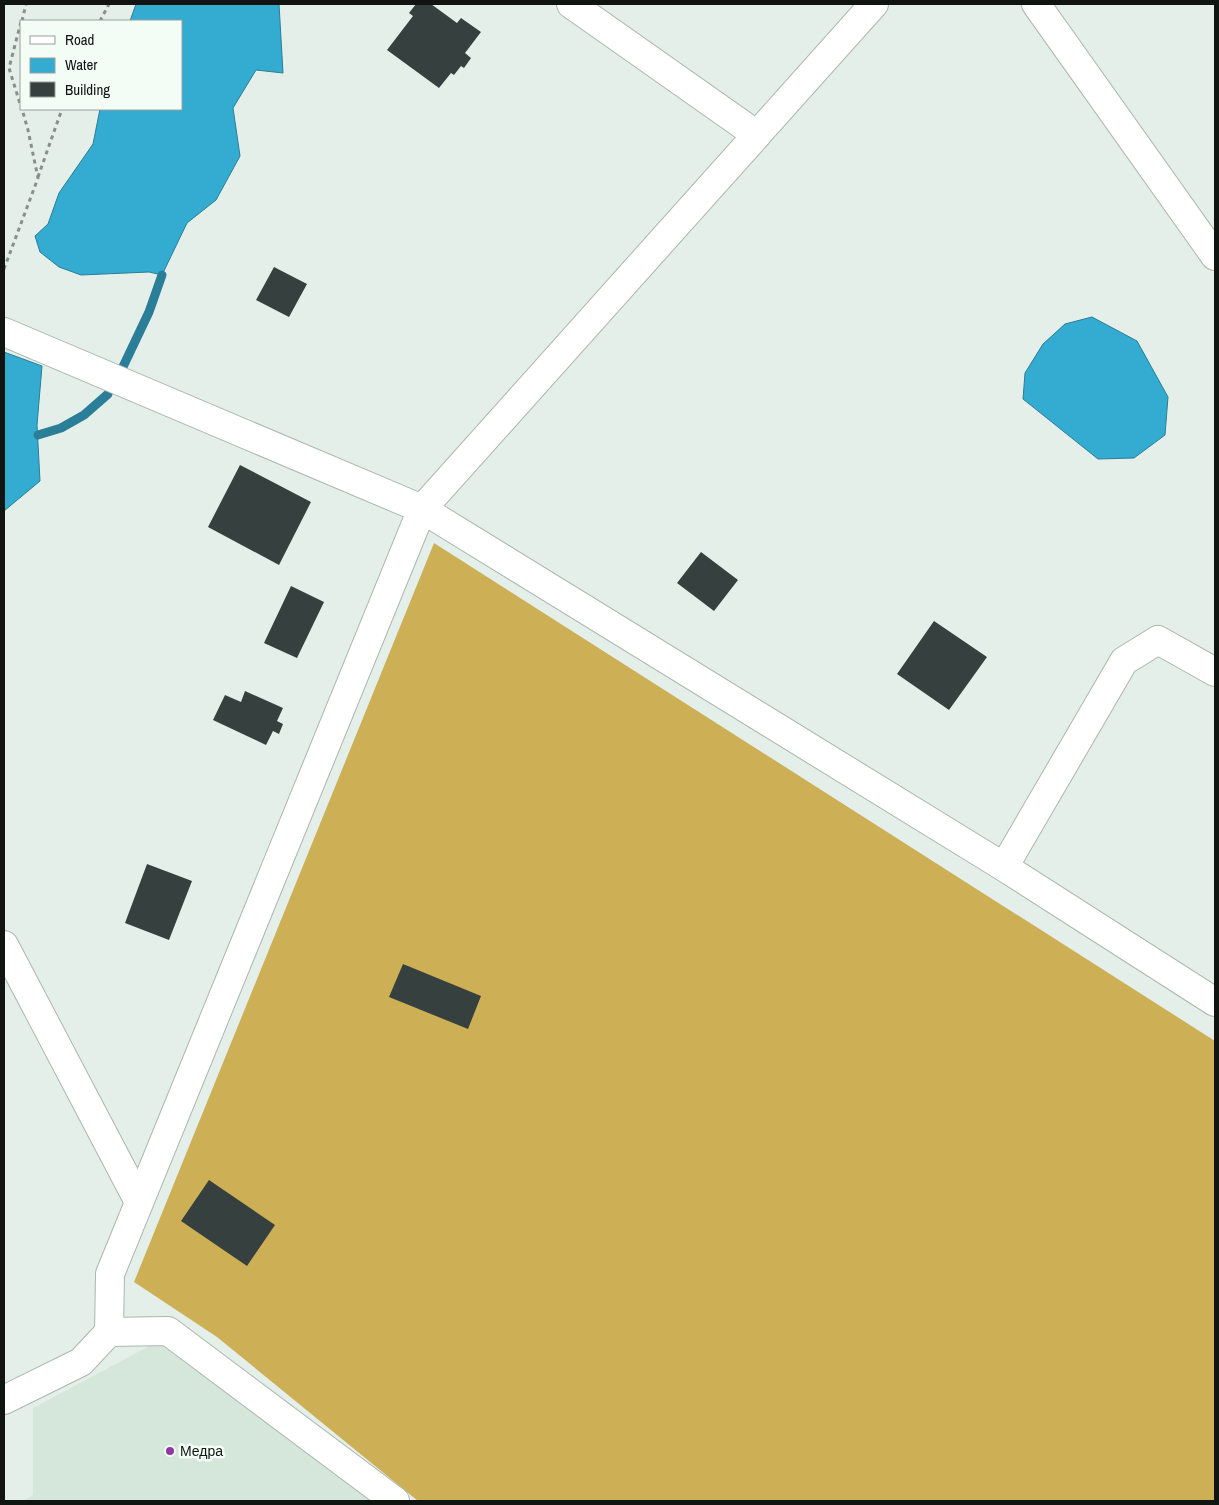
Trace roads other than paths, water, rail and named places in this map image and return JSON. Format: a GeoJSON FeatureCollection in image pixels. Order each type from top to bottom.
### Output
{"type":"FeatureCollection","features":[{"type":"Feature","properties":{"kind":"street"},"geometry":{"type":"LineString","coordinates":[[571,4],[757,135]]}},
{"type":"Feature","properties":{"kind":"street"},"geometry":{"type":"LineString","coordinates":[[4,1400],[81,1362],[109,1332],[110,1274],[422,509],[874,4]]}},
{"type":"Feature","properties":{"kind":"street"},"geometry":{"type":"LineString","coordinates":[[1048,8],[1215,256]]}},
{"type":"Feature","properties":{"kind":"street"},"geometry":{"type":"LineString","coordinates":[[4,332],[422,509],[1004,867],[1215,1002]]}},
{"type":"Feature","properties":{"kind":"street"},"geometry":{"type":"LineString","coordinates":[[1004,867],[1124,661],[1158,640],[1215,672]]}},
{"type":"Feature","properties":{"kind":"street"},"geometry":{"type":"LineString","coordinates":[[4,945],[139,1202]]}},
{"type":"Feature","properties":{"kind":"street"},"geometry":{"type":"LineString","coordinates":[[109,1332],[168,1331],[394,1501]]}},
{"type":"Feature","properties":{"kind":"water"},"geometry":{"type":"Polygon","coordinates":[[[136,4],[279,4],[283,73],[256,70],[233,108],[240,156],[216,200],[187,223],[162,275],[149,272],[81,275],[59,267],[40,252],[35,236],[48,224],[59,193],[93,144],[100,110],[182,110],[182,20],[130,20],[136,4]]]}},
{"type":"Feature","properties":{"kind":"water"},"geometry":{"type":"Polygon","coordinates":[[[1092,317],[1137,341],[1168,397],[1165,435],[1134,458],[1098,459],[1023,399],[1025,373],[1043,344],[1065,324],[1092,317]]]}},
{"type":"Feature","properties":{"kind":"water"},"geometry":{"type":"Polygon","coordinates":[[[4,352],[42,366],[37,425],[40,481],[4,511],[4,352]]]}},
{"type":"Feature","properties":{"kind":"waterway"},"geometry":{"type":"LineString","coordinates":[[121,371],[149,312],[162,275]]}},
{"type":"Feature","properties":{"kind":"waterway"},"geometry":{"type":"LineString","coordinates":[[38,435],[61,428],[84,415],[108,394]]}},
{"type":"Feature","properties":{"kind":"place","name":"Медра"},"geometry":{"type":"Point","coordinates":[170,1451]}}]}
